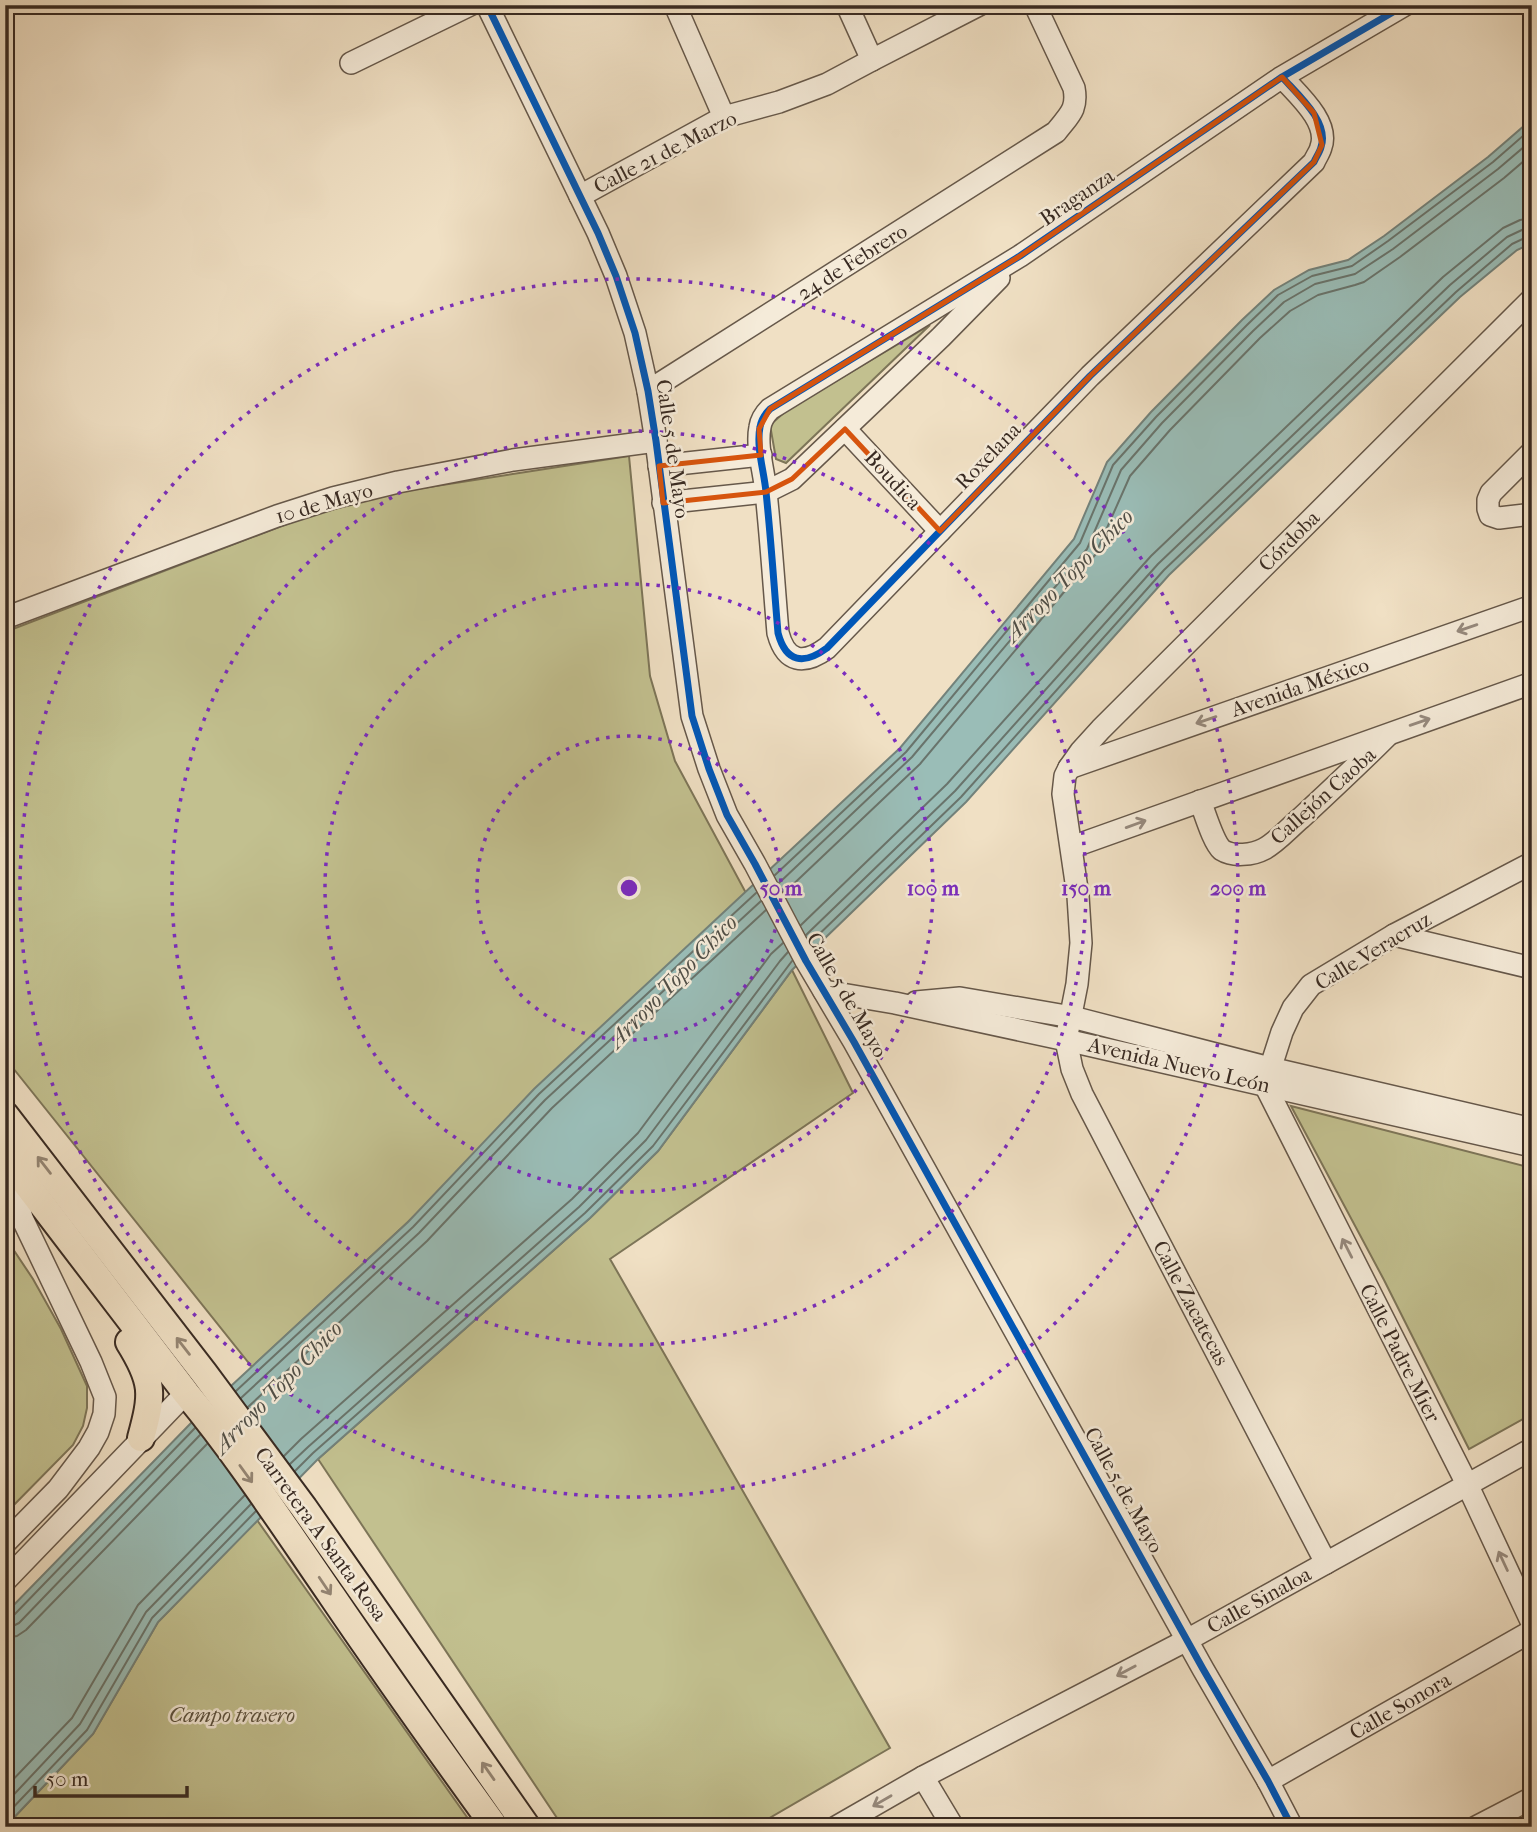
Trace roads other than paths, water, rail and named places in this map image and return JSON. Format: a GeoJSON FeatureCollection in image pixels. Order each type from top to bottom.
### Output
{"type":"FeatureCollection","features":[{"type":"Feature","properties":{"kind":"main road","name":"Carretera A Santa Rosa"},"geometry":{"type":"LineString","coordinates":[[5,1115],[215,1409],[286,1530],[409,1709],[495,1827]]}},
{"type":"Feature","properties":{"kind":"main road","name":"Carretera A Santa Rosa"},"geometry":{"type":"LineString","coordinates":[[8,1159],[186,1393],[215,1409],[304,1508],[527,1827]]}},
{"type":"Feature","properties":{"kind":"main road"},"geometry":{"type":"LineString","coordinates":[[88,1265],[89,1279],[96,1295],[147,1373],[149,1412],[142,1438]]}},
{"type":"Feature","properties":{"kind":"street"},"geometry":{"type":"LineString","coordinates":[[351,63],[470,5]]}},
{"type":"Feature","properties":{"kind":"street","name":"Calle 5 de Mayo"},"geometry":{"type":"LineString","coordinates":[[487,5],[580,196],[616,276],[635,333],[656,441],[692,716],[727,815],[806,961],[868,1066],[1292,1827]]}},
{"type":"Feature","properties":{"kind":"street"},"geometry":{"type":"LineString","coordinates":[[676,5],[724,117]]}},
{"type":"Feature","properties":{"kind":"street"},"geometry":{"type":"LineString","coordinates":[[847,5],[872,60]]}},
{"type":"Feature","properties":{"kind":"street","name":"Calle 21 de Marzo"},"geometry":{"type":"LineString","coordinates":[[580,196],[724,117],[779,102],[827,84],[979,5]]}},
{"type":"Feature","properties":{"kind":"street","name":"24 de Febrero"},"geometry":{"type":"LineString","coordinates":[[648,391],[1056,132],[1074,109],[1076,100],[1074,88],[1035,5]]}},
{"type":"Feature","properties":{"kind":"street","name":"Braganza"},"geometry":{"type":"LineString","coordinates":[[766,413],[1020,257],[1282,77],[1405,5]]}},
{"type":"Feature","properties":{"kind":"street","name":"Roxelana"},"geometry":{"type":"LineString","coordinates":[[766,413],[759,429],[778,633],[780,643],[790,655],[799,659],[810,659],[827,648],[1090,376],[1314,162],[1322,145],[1322,132],[1314,113],[1282,77]]}},
{"type":"Feature","properties":{"kind":"street","name":"Braganza"},"geometry":{"type":"LineString","coordinates":[[766,492],[792,479],[941,337],[1020,257]]}},
{"type":"Feature","properties":{"kind":"street","name":"Córdoba"},"geometry":{"type":"LineString","coordinates":[[1072,847],[1063,794],[1065,776],[1081,751],[1532,299]]}},
{"type":"Feature","properties":{"kind":"street","name":"Boudica"},"geometry":{"type":"LineString","coordinates":[[845,429],[940,531]]}},
{"type":"Feature","properties":{"kind":"street","name":"10 de Mayo"},"geometry":{"type":"LineString","coordinates":[[5,618],[277,516],[333,498],[398,482],[513,460],[656,441]]}},
{"type":"Feature","properties":{"kind":"street"},"geometry":{"type":"LineString","coordinates":[[1532,452],[1491,493],[1488,506],[1490,515],[1499,518],[1532,514]]}},
{"type":"Feature","properties":{"kind":"street"},"geometry":{"type":"LineString","coordinates":[[659,466],[761,455]]}},
{"type":"Feature","properties":{"kind":"street"},"geometry":{"type":"LineString","coordinates":[[663,503],[766,492]]}},
{"type":"Feature","properties":{"kind":"street","name":"Avenida México"},"geometry":{"type":"LineString","coordinates":[[1069,768],[1532,606]]}},
{"type":"Feature","properties":{"kind":"street"},"geometry":{"type":"LineString","coordinates":[[1066,1040],[1072,1017],[1081,943],[1072,847],[1532,683]]}},
{"type":"Feature","properties":{"kind":"street","name":"Callejón Caoba"},"geometry":{"type":"LineString","coordinates":[[1200,801],[1220,849],[1231,854],[1265,849],[1345,778],[1391,732]]}},
{"type":"Feature","properties":{"kind":"street","name":"Calle Veracruz"},"geometry":{"type":"LineString","coordinates":[[1267,1077],[1293,1008],[1311,985],[1394,935],[1532,863]]}},
{"type":"Feature","properties":{"kind":"street"},"geometry":{"type":"LineString","coordinates":[[1394,935],[1532,968]]}},
{"type":"Feature","properties":{"kind":"street","name":"Avenida Nuevo León"},"geometry":{"type":"LineString","coordinates":[[824,991],[1267,1077],[1464,1122],[1532,1146]]}},
{"type":"Feature","properties":{"kind":"street"},"geometry":{"type":"LineString","coordinates":[[895,1003],[960,998],[1072,1017],[1267,1077]]}},
{"type":"Feature","properties":{"kind":"street","name":"Calle Zacatecas"},"geometry":{"type":"LineString","coordinates":[[1066,1040],[1072,1069],[1082,1094],[1326,1563]]}},
{"type":"Feature","properties":{"kind":"street","name":"Calle Padre Mier"},"geometry":{"type":"LineString","coordinates":[[1267,1077],[1532,1623]]}},
{"type":"Feature","properties":{"kind":"street"},"geometry":{"type":"LineString","coordinates":[[1464,1122],[1532,1129]]}},
{"type":"Feature","properties":{"kind":"street"},"geometry":{"type":"LineString","coordinates":[[5,1543],[58,1489],[89,1448],[104,1414],[105,1397],[22,1218],[8,1159]]}},
{"type":"Feature","properties":{"kind":"street"},"geometry":{"type":"LineString","coordinates":[[5,1581],[186,1393]]}},
{"type":"Feature","properties":{"kind":"street","name":"Calle Sinaloa"},"geometry":{"type":"LineString","coordinates":[[836,1827],[923,1777],[1187,1640],[1532,1449]]}},
{"type":"Feature","properties":{"kind":"street","name":"Calle Sonora"},"geometry":{"type":"LineString","coordinates":[[1268,1781],[1532,1631]]}},
{"type":"Feature","properties":{"kind":"street"},"geometry":{"type":"LineString","coordinates":[[1152,1657],[1181,1656],[1203,1669]]}},
{"type":"Feature","properties":{"kind":"street"},"geometry":{"type":"LineString","coordinates":[[923,1777],[953,1827]]}},
{"type":"Feature","properties":{"kind":"street"},"geometry":{"type":"LineString","coordinates":[[1476,1827],[1532,1798]]}},
{"type":"Feature","properties":{"kind":"water","name":"Arroyo Topo Chico"},"geometry":{"type":"Polygon","coordinates":[[[1532,119],[1532,243],[1517,250],[1460,297],[1169,575],[966,802],[792,970],[658,1151],[590,1218],[318,1459],[158,1622],[93,1734],[5,1827],[5,1614],[191,1423],[408,1222],[534,1089],[900,748],[1074,539],[1107,462],[1151,412],[1242,320],[1274,290],[1309,270],[1348,260],[1384,236],[1488,157],[1532,119]]]}},
{"type":"Feature","properties":{"kind":"park label","name":"Campo trasero"},"geometry":{"type":"Point","coordinates":[232,1715]}}]}
